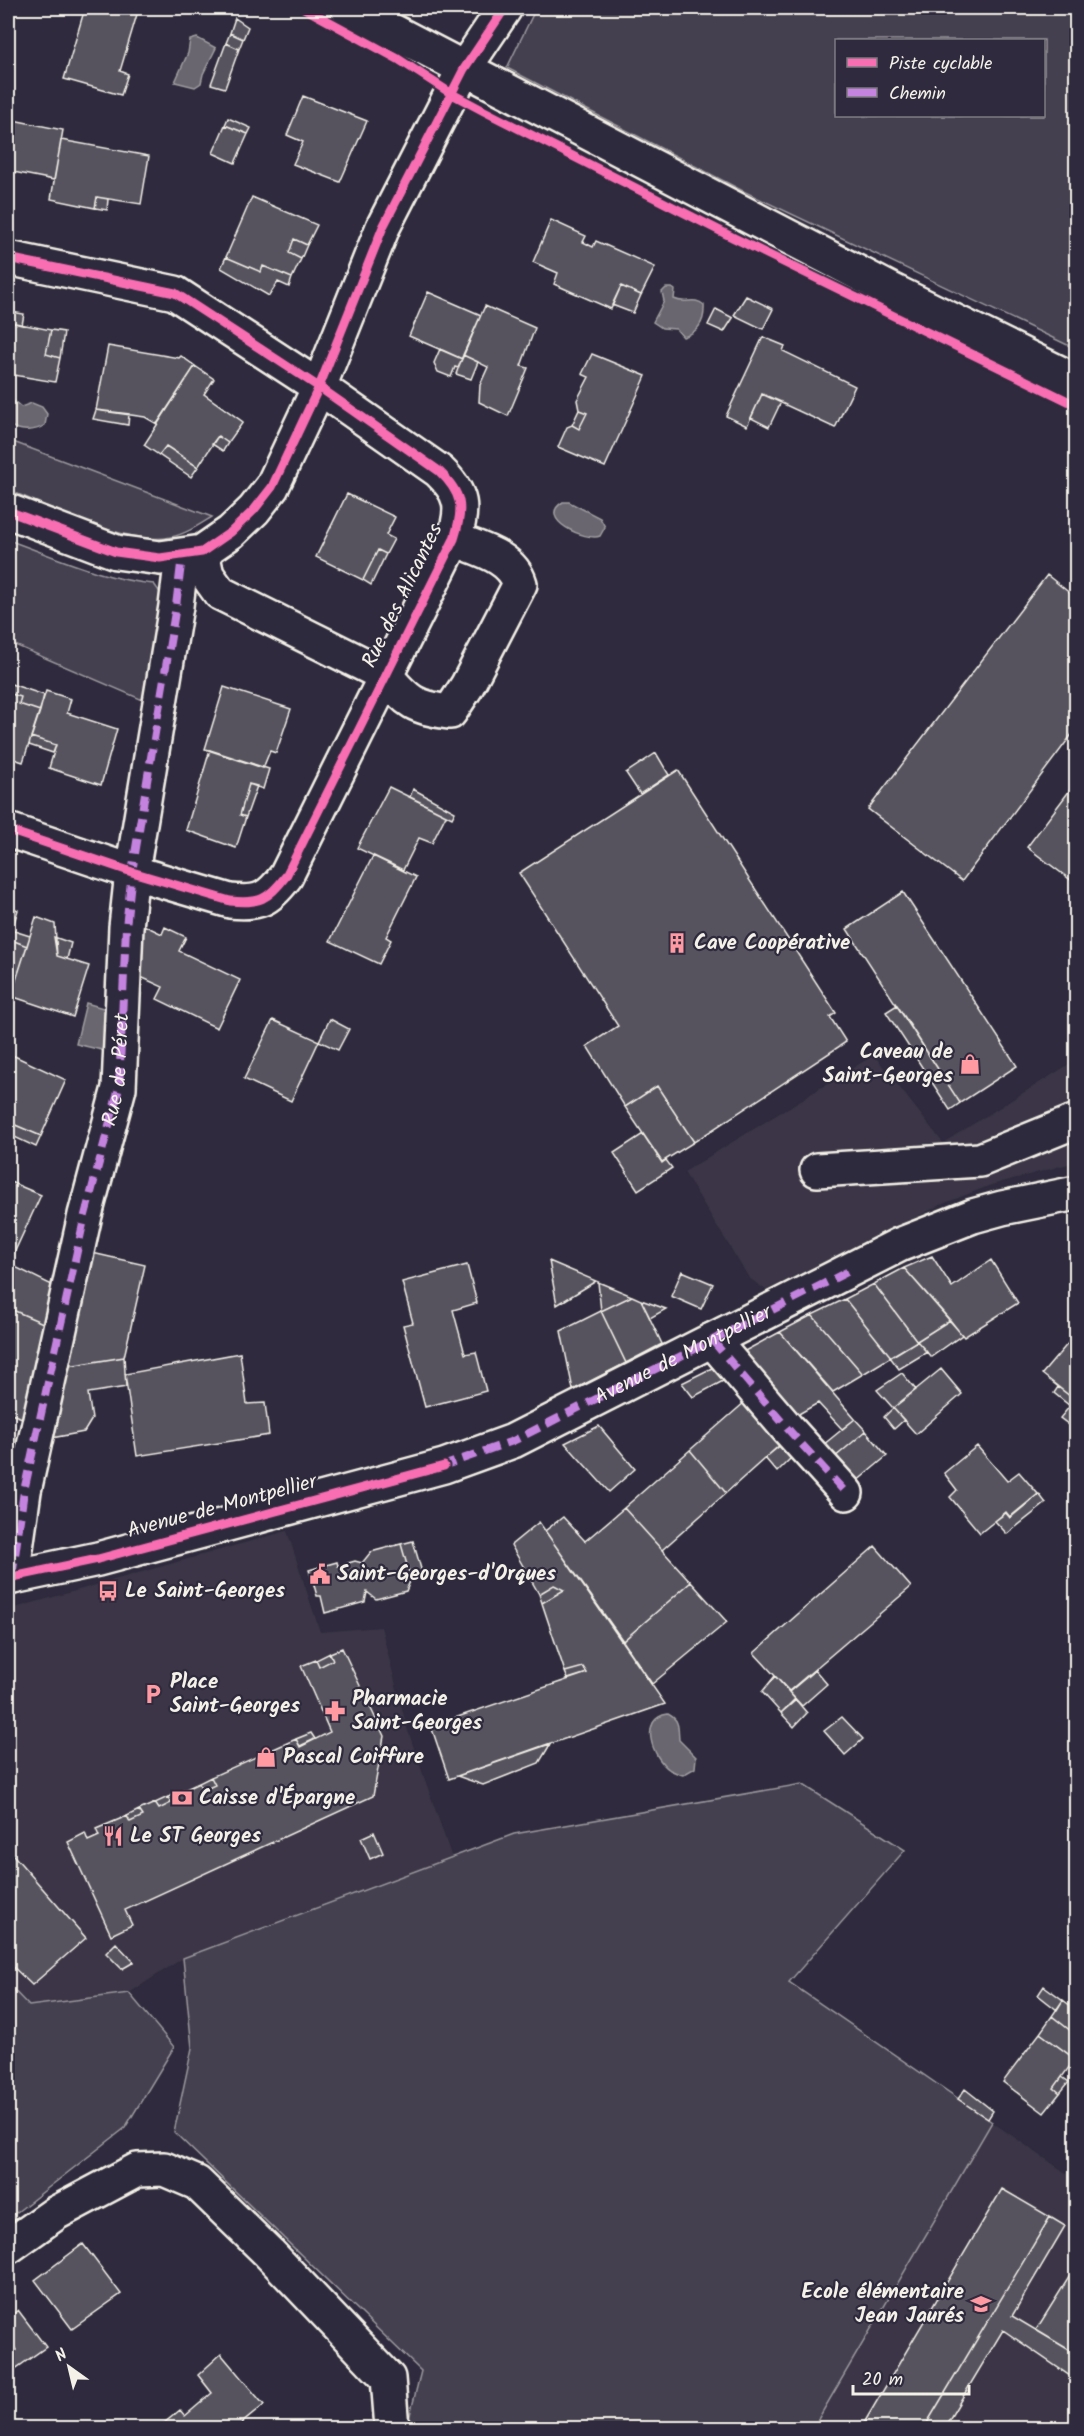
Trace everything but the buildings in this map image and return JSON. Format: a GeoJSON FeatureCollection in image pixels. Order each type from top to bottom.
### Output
{"type":"FeatureCollection","features":[{"type":"Feature","properties":{"kind":"street"},"geometry":{"type":"LineString","coordinates":[[348,8],[893,291],[1077,381]]}},
{"type":"Feature","properties":{"kind":"street"},"geometry":{"type":"LineString","coordinates":[[8,511],[116,552],[160,558],[192,554],[231,532],[254,510],[272,488],[319,387],[383,227],[464,69],[505,8]]}},
{"type":"Feature","properties":{"kind":"street","name":"Rue des Alicantes"},"geometry":{"type":"LineString","coordinates":[[8,258],[175,293],[319,387],[439,471],[453,484],[461,509],[454,539],[286,876],[262,901],[246,903],[230,901],[132,872],[8,830]]}},
{"type":"Feature","properties":{"kind":"street"},"geometry":{"type":"LineString","coordinates":[[192,554],[220,594],[385,675],[402,694],[424,709],[450,712],[467,686],[520,584],[517,572],[500,558],[454,539]]}},
{"type":"Feature","properties":{"kind":"street","name":"Rue de Péret"},"geometry":{"type":"LineString","coordinates":[[10,1577],[24,1491],[85,1215],[119,1088],[126,927],[132,872],[176,606],[192,554]]}},
{"type":"Feature","properties":{"kind":"street"},"geometry":{"type":"LineString","coordinates":[[817,1170],[980,1160],[1077,1121]]}},
{"type":"Feature","properties":{"kind":"street","name":"Avenue de Montpellier"},"geometry":{"type":"LineString","coordinates":[[10,1577],[98,1559],[444,1466],[513,1441],[899,1245],[1002,1208],[1077,1193]]}},
{"type":"Feature","properties":{"kind":"street"},"geometry":{"type":"LineString","coordinates":[[712,1340],[846,1493]]}},
{"type":"Feature","properties":{"kind":"street"},"geometry":{"type":"LineString","coordinates":[[8,2247],[56,2213],[137,2170],[164,2169],[197,2183],[269,2253],[388,2378],[392,2428]]}},
{"type":"Feature","properties":{"kind":"shaded area"},"geometry":{"type":"Polygon","coordinates":[[[536,8],[1076,8],[1076,349],[741,190],[507,68],[536,8]]]}},
{"type":"Feature","properties":{"kind":"shaded area"},"geometry":{"type":"Polygon","coordinates":[[[197,38],[216,48],[201,83],[195,87],[175,82],[188,53],[190,40],[197,38]]]}},
{"type":"Feature","properties":{"kind":"shaded area"},"geometry":{"type":"Polygon","coordinates":[[[666,288],[675,290],[674,299],[678,301],[697,301],[704,305],[700,325],[689,335],[683,337],[676,329],[662,328],[653,322],[664,301],[662,292],[666,288]]]}},
{"type":"Feature","properties":{"kind":"shaded area"},"geometry":{"type":"Polygon","coordinates":[[[8,401],[15,402],[21,407],[32,403],[42,407],[47,414],[45,425],[26,430],[8,425],[8,401]]]}},
{"type":"Feature","properties":{"kind":"shaded area"},"geometry":{"type":"Polygon","coordinates":[[[8,440],[212,517],[182,534],[153,539],[111,531],[66,515],[8,490],[8,440]]]}},
{"type":"Feature","properties":{"kind":"shaded area"},"geometry":{"type":"Polygon","coordinates":[[[563,502],[569,502],[600,518],[605,527],[600,536],[585,536],[566,528],[559,522],[555,515],[556,509],[563,502]]]}},
{"type":"Feature","properties":{"kind":"shaded area"},"geometry":{"type":"Polygon","coordinates":[[[8,540],[98,572],[154,584],[166,601],[145,701],[8,642],[8,540]]]}},
{"type":"Feature","properties":{"kind":"shaded area"},"geometry":{"type":"Polygon","coordinates":[[[86,1003],[110,1010],[102,1050],[76,1044],[86,1003]]]}},
{"type":"Feature","properties":{"kind":"shaded area"},"geometry":{"type":"Polygon","coordinates":[[[874,1055],[943,1143],[1076,1060],[1076,1162],[991,1185],[945,1203],[766,1290],[749,1278],[684,1172],[874,1055]]]}},
{"type":"Feature","properties":{"kind":"shaded area"},"geometry":{"type":"Polygon","coordinates":[[[287,1531],[320,1632],[381,1627],[407,1728],[452,1858],[183,1958],[129,1993],[28,2006],[8,1984],[8,1610],[287,1531]]]}},
{"type":"Feature","properties":{"kind":"shaded area"},"geometry":{"type":"Polygon","coordinates":[[[668,1714],[676,1722],[679,1740],[696,1757],[695,1768],[683,1775],[670,1770],[664,1764],[658,1757],[651,1739],[653,1723],[659,1717],[668,1714]]]}},
{"type":"Feature","properties":{"kind":"shaded area"},"geometry":{"type":"Polygon","coordinates":[[[802,1784],[905,1850],[789,1982],[992,2122],[813,2428],[422,2428],[409,2419],[421,2371],[174,2132],[192,2048],[183,1958],[514,1834],[802,1784]]]}},
{"type":"Feature","properties":{"kind":"shaded area"},"geometry":{"type":"Polygon","coordinates":[[[8,1984],[29,2006],[129,1993],[174,2047],[125,2128],[8,2219],[8,1984]]]}},
{"type":"Feature","properties":{"kind":"shaded area","name":"Ecole élémentaire Jean Jaurés"},"geometry":{"type":"Polygon","coordinates":[[[992,2122],[1076,2180],[1076,2428],[813,2428],[992,2122]]]}},
{"type":"Feature","properties":{"kind":"marked path"},"geometry":{"type":"LineString","coordinates":[[12,1577],[24,1491],[85,1215],[119,1088],[126,927],[132,872],[176,606],[182,556]]}},
{"type":"Feature","properties":{"kind":"marked path"},"geometry":{"type":"LineString","coordinates":[[440,1467],[513,1441],[851,1270]]}},
{"type":"Feature","properties":{"kind":"marked path"},"geometry":{"type":"LineString","coordinates":[[712,1340],[846,1493]]}},
{"type":"Feature","properties":{"kind":"cycle path"},"geometry":{"type":"LineString","coordinates":[[304,8],[398,59],[452,94],[484,111],[732,237],[1076,405]]}},
{"type":"Feature","properties":{"kind":"cycle path"},"geometry":{"type":"LineString","coordinates":[[8,511],[116,552],[160,558],[202,552],[231,532],[254,510],[272,487],[319,387],[383,227],[464,69],[505,8]]}},
{"type":"Feature","properties":{"kind":"cycle path"},"geometry":{"type":"LineString","coordinates":[[8,258],[175,293],[319,387],[439,471],[457,494],[460,510],[454,539],[286,876],[268,895],[256,901],[230,901],[132,872],[8,830]]}},
{"type":"Feature","properties":{"kind":"cycle path"},"geometry":{"type":"LineString","coordinates":[[8,1578],[98,1559],[444,1466]]}},
{"type":"Feature","properties":{"kind":"place","name":"Cave Coopérative"},"geometry":{"type":"Point","coordinates":[677,943]}},
{"type":"Feature","properties":{"kind":"place","name":"Caveau de Saint-Georges"},"geometry":{"type":"Point","coordinates":[970,1064]}},
{"type":"Feature","properties":{"kind":"place","name":"Saint-Georges-d'Orques"},"geometry":{"type":"Point","coordinates":[320,1574]}},
{"type":"Feature","properties":{"kind":"place","name":"Le Saint-Georges"},"geometry":{"type":"Point","coordinates":[108,1591]}},
{"type":"Feature","properties":{"kind":"place","name":"Place Saint-Georges"},"geometry":{"type":"Point","coordinates":[153,1694]}},
{"type":"Feature","properties":{"kind":"place","name":"Pharmacie Saint-Georges"},"geometry":{"type":"Point","coordinates":[335,1711]}},
{"type":"Feature","properties":{"kind":"place","name":"Pascal Coiffure"},"geometry":{"type":"Point","coordinates":[266,1757]}},
{"type":"Feature","properties":{"kind":"place","name":"Caisse d'Épargne"},"geometry":{"type":"Point","coordinates":[182,1798]}},
{"type":"Feature","properties":{"kind":"place","name":"Le ST Georges"},"geometry":{"type":"Point","coordinates":[113,1836]}},
{"type":"Feature","properties":{"kind":"place","name":"Ecole élémentaire Jean Jaurés"},"geometry":{"type":"Point","coordinates":[981,2304]}}]}
